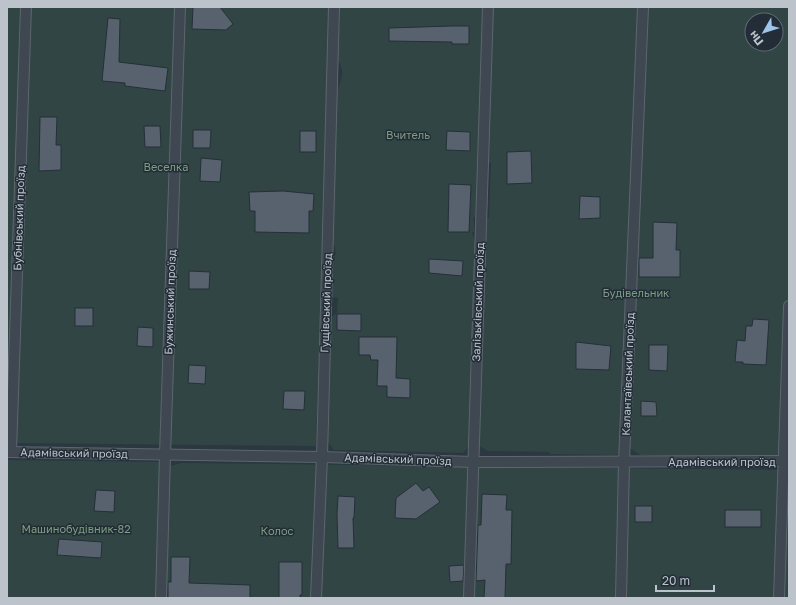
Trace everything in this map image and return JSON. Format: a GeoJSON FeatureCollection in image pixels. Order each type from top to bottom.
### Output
{"type":"FeatureCollection","features":[{"type":"Feature","properties":{"kind":"lane","name":"Бубнівський проїзд"},"geometry":{"type":"LineString","coordinates":[[9,452],[26,7]]}},
{"type":"Feature","properties":{"kind":"lane","name":"Бужинський проїзд"},"geometry":{"type":"LineString","coordinates":[[161,598],[180,7]]}},
{"type":"Feature","properties":{"kind":"lane","name":"Гущівський проїзд"},"geometry":{"type":"LineString","coordinates":[[316,598],[322,457],[334,7]]}},
{"type":"Feature","properties":{"kind":"lane","name":"Залізьківський проїзд"},"geometry":{"type":"LineString","coordinates":[[469,598],[472,462],[488,7]]}},
{"type":"Feature","properties":{"kind":"lane","name":"Калантаївський проїзд"},"geometry":{"type":"LineString","coordinates":[[620,598],[624,462],[643,7]]}},
{"type":"Feature","properties":{"kind":"lane"},"geometry":{"type":"LineString","coordinates":[[779,598],[787,461],[789,306]]}},
{"type":"Feature","properties":{"kind":"lane","name":"Адамівський проїзд"},"geometry":{"type":"LineString","coordinates":[[9,452],[322,457],[472,462],[787,461]]}},
{"type":"Feature","properties":{"kind":"green space","name":"Веселка"},"geometry":{"type":"Polygon","coordinates":[[[7,7],[330,7],[316,446],[7,443],[7,7]]]}},
{"type":"Feature","properties":{"kind":"green space","name":"Вчитель"},"geometry":{"type":"Polygon","coordinates":[[[340,7],[484,7],[477,215],[473,218],[474,232],[472,232],[476,245],[468,447],[463,453],[334,450],[328,442],[331,317],[337,313],[338,298],[332,297],[332,274],[336,253],[333,242],[337,90],[342,75],[342,68],[338,60],[340,7]]]}},
{"type":"Feature","properties":{"kind":"green space","name":"Будівельник"},"geometry":{"type":"Polygon","coordinates":[[[491,7],[789,7],[789,455],[707,457],[640,455],[631,449],[621,451],[616,455],[550,454],[549,452],[488,451],[477,445],[485,219],[489,218],[491,163],[488,162],[491,7]]]}},
{"type":"Feature","properties":{"kind":"green space","name":"Машинобудівник-82"},"geometry":{"type":"Polygon","coordinates":[[[7,460],[160,462],[157,598],[7,598],[7,460]]]}},
{"type":"Feature","properties":{"kind":"green space","name":"Колос"},"geometry":{"type":"Polygon","coordinates":[[[182,463],[789,470],[789,598],[166,598],[170,466],[182,463]]]}},
{"type":"Feature","properties":{"kind":"building"},"geometry":{"type":"Polygon","coordinates":[[[193,7],[220,7],[233,24],[226,30],[192,29],[193,7]]]}},
{"type":"Feature","properties":{"kind":"building"},"geometry":{"type":"Polygon","coordinates":[[[108,18],[120,19],[119,62],[168,68],[165,91],[125,86],[125,83],[102,81],[108,18]]]}},
{"type":"Feature","properties":{"kind":"building"},"geometry":{"type":"Polygon","coordinates":[[[469,26],[469,44],[452,44],[452,42],[389,41],[389,28],[469,26]]]}},
{"type":"Feature","properties":{"kind":"building"},"geometry":{"type":"Polygon","coordinates":[[[40,117],[57,117],[56,145],[61,145],[61,170],[39,171],[40,117]]]}},
{"type":"Feature","properties":{"kind":"building"},"geometry":{"type":"Polygon","coordinates":[[[144,126],[160,126],[161,147],[145,147],[144,126]]]}},
{"type":"Feature","properties":{"kind":"building"},"geometry":{"type":"Polygon","coordinates":[[[193,130],[211,130],[210,148],[193,148],[193,130]]]}},
{"type":"Feature","properties":{"kind":"building"},"geometry":{"type":"Polygon","coordinates":[[[300,131],[316,131],[316,152],[300,152],[300,131]]]}},
{"type":"Feature","properties":{"kind":"building"},"geometry":{"type":"Polygon","coordinates":[[[447,131],[470,132],[470,151],[446,150],[447,131]]]}},
{"type":"Feature","properties":{"kind":"building"},"geometry":{"type":"Polygon","coordinates":[[[531,151],[532,183],[507,184],[507,152],[531,151]]]}},
{"type":"Feature","properties":{"kind":"building"},"geometry":{"type":"Polygon","coordinates":[[[201,158],[222,160],[220,182],[200,181],[201,158]]]}},
{"type":"Feature","properties":{"kind":"building"},"geometry":{"type":"Polygon","coordinates":[[[449,184],[471,185],[469,232],[448,232],[449,184]]]}},
{"type":"Feature","properties":{"kind":"building"},"geometry":{"type":"Polygon","coordinates":[[[283,191],[314,194],[313,211],[309,211],[309,233],[255,232],[255,211],[250,211],[249,192],[283,191]]]}},
{"type":"Feature","properties":{"kind":"building"},"geometry":{"type":"Polygon","coordinates":[[[580,196],[600,197],[600,218],[579,219],[580,196]]]}},
{"type":"Feature","properties":{"kind":"building"},"geometry":{"type":"Polygon","coordinates":[[[653,222],[677,223],[676,250],[680,250],[680,277],[639,277],[639,258],[653,258],[653,222]]]}},
{"type":"Feature","properties":{"kind":"building"},"geometry":{"type":"Polygon","coordinates":[[[429,259],[463,261],[462,276],[429,273],[429,259]]]}},
{"type":"Feature","properties":{"kind":"building"},"geometry":{"type":"Polygon","coordinates":[[[189,271],[210,272],[209,289],[189,289],[189,271]]]}},
{"type":"Feature","properties":{"kind":"building"},"geometry":{"type":"Polygon","coordinates":[[[75,308],[93,308],[93,326],[75,326],[75,308]]]}},
{"type":"Feature","properties":{"kind":"building"},"geometry":{"type":"Polygon","coordinates":[[[337,314],[361,314],[361,331],[337,330],[337,314]]]}},
{"type":"Feature","properties":{"kind":"building"},"geometry":{"type":"Polygon","coordinates":[[[753,319],[769,320],[766,365],[743,364],[743,362],[735,362],[737,340],[745,341],[746,326],[752,326],[753,319]]]}},
{"type":"Feature","properties":{"kind":"building"},"geometry":{"type":"Polygon","coordinates":[[[138,327],[153,328],[153,347],[137,346],[138,327]]]}},
{"type":"Feature","properties":{"kind":"building"},"geometry":{"type":"Polygon","coordinates":[[[359,337],[397,337],[396,378],[410,379],[410,398],[387,397],[387,386],[377,386],[378,360],[371,360],[370,355],[359,355],[359,337]]]}},
{"type":"Feature","properties":{"kind":"building"},"geometry":{"type":"Polygon","coordinates":[[[576,342],[611,346],[609,370],[576,369],[576,342]]]}},
{"type":"Feature","properties":{"kind":"building"},"geometry":{"type":"Polygon","coordinates":[[[649,345],[668,345],[667,371],[649,370],[649,345]]]}},
{"type":"Feature","properties":{"kind":"building"},"geometry":{"type":"Polygon","coordinates":[[[189,365],[206,366],[205,384],[188,383],[189,365]]]}},
{"type":"Feature","properties":{"kind":"building"},"geometry":{"type":"Polygon","coordinates":[[[284,391],[305,391],[304,410],[283,409],[284,391]]]}},
{"type":"Feature","properties":{"kind":"building"},"geometry":{"type":"Polygon","coordinates":[[[641,401],[656,402],[657,416],[641,416],[641,401]]]}},
{"type":"Feature","properties":{"kind":"building"},"geometry":{"type":"Polygon","coordinates":[[[416,483],[423,491],[429,487],[440,502],[416,519],[395,518],[396,498],[416,483]]]}},
{"type":"Feature","properties":{"kind":"building"},"geometry":{"type":"Polygon","coordinates":[[[96,490],[115,491],[114,512],[94,511],[96,490]]]}},
{"type":"Feature","properties":{"kind":"building"},"geometry":{"type":"Polygon","coordinates":[[[482,494],[507,495],[506,510],[512,510],[511,564],[506,564],[505,598],[484,598],[485,580],[476,581],[478,525],[481,525],[482,494]]]}},
{"type":"Feature","properties":{"kind":"building"},"geometry":{"type":"Polygon","coordinates":[[[338,496],[355,497],[353,518],[354,548],[338,548],[338,496]]]}},
{"type":"Feature","properties":{"kind":"building"},"geometry":{"type":"Polygon","coordinates":[[[635,506],[652,506],[652,522],[635,522],[635,506]]]}},
{"type":"Feature","properties":{"kind":"building"},"geometry":{"type":"Polygon","coordinates":[[[725,510],[761,510],[761,527],[725,527],[725,510]]]}},
{"type":"Feature","properties":{"kind":"building"},"geometry":{"type":"Polygon","coordinates":[[[59,539],[102,542],[101,558],[57,555],[59,539]]]}},
{"type":"Feature","properties":{"kind":"building"},"geometry":{"type":"Polygon","coordinates":[[[171,557],[190,557],[189,583],[250,585],[250,598],[168,598],[168,582],[171,582],[171,557]]]}},
{"type":"Feature","properties":{"kind":"building"},"geometry":{"type":"Polygon","coordinates":[[[279,562],[302,562],[302,595],[300,595],[300,598],[279,598],[279,562]]]}},
{"type":"Feature","properties":{"kind":"building"},"geometry":{"type":"Polygon","coordinates":[[[464,565],[463,581],[450,582],[449,566],[464,565]]]}}]}
